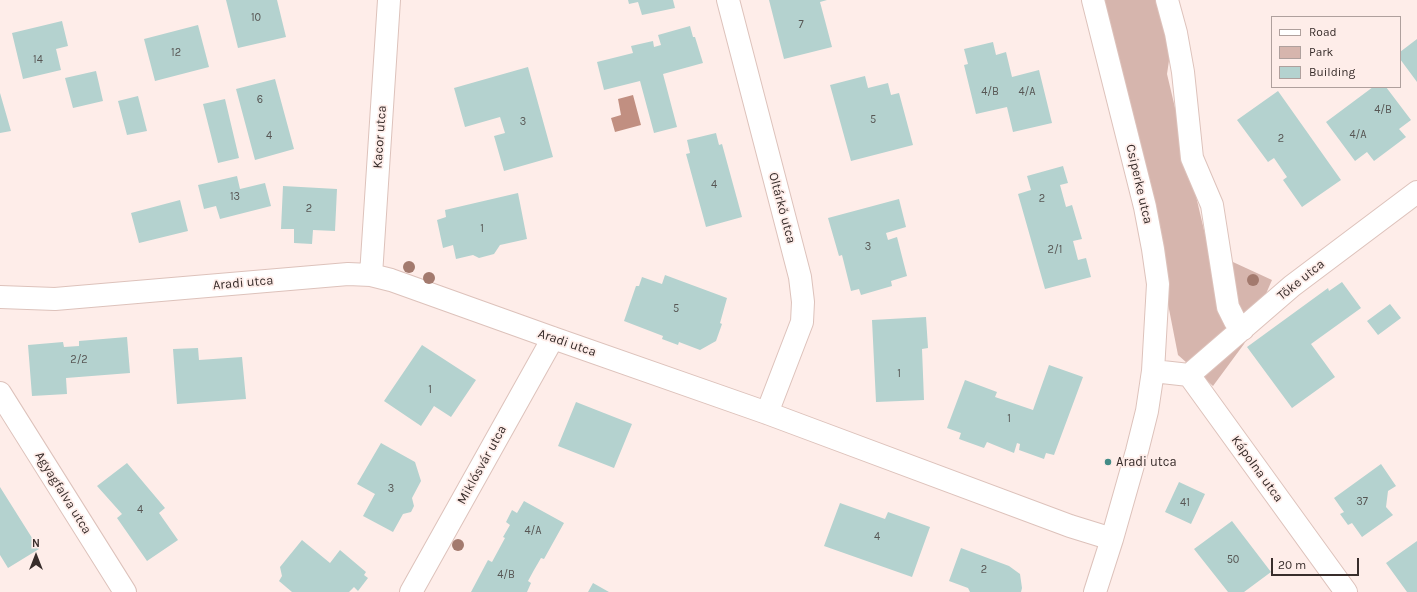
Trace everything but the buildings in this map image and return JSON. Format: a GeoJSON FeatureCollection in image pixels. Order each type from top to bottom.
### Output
{"type":"FeatureCollection","features":[{"type":"Feature","properties":{"kind":"street","name":"Kacor utca"},"geometry":{"type":"LineString","coordinates":[[372,275],[389,0]]}},
{"type":"Feature","properties":{"kind":"street","name":"Oltárkő utca"},"geometry":{"type":"LineString","coordinates":[[728,0],[800,277],[804,302],[802,322],[767,413]]}},
{"type":"Feature","properties":{"kind":"street","name":"Csiperke utca"},"geometry":{"type":"LineString","coordinates":[[1093,0],[1131,145],[1145,207],[1158,284],[1153,371],[1147,411],[1112,539],[1095,592]]}},
{"type":"Feature","properties":{"kind":"street"},"geometry":{"type":"LineString","coordinates":[[1167,0],[1176,33],[1183,72],[1192,158],[1212,205],[1228,308],[1235,321],[1243,328]]}},
{"type":"Feature","properties":{"kind":"street","name":"Tőke utca"},"geometry":{"type":"LineString","coordinates":[[1189,375],[1324,261],[1417,192]]}},
{"type":"Feature","properties":{"kind":"street","name":"Aradi utca"},"geometry":{"type":"LineString","coordinates":[[0,297],[55,299],[340,274],[372,275],[391,280],[767,413],[1048,518],[1112,539]]}},
{"type":"Feature","properties":{"kind":"street","name":"Miklósvár utca"},"geometry":{"type":"LineString","coordinates":[[412,592],[553,338]]}},
{"type":"Feature","properties":{"kind":"street"},"geometry":{"type":"LineString","coordinates":[[1153,371],[1189,375]]}},
{"type":"Feature","properties":{"kind":"street","name":"Kápolna utca"},"geometry":{"type":"LineString","coordinates":[[1189,375],[1346,592]]}},
{"type":"Feature","properties":{"kind":"street","name":"Agyagfalva utca"},"geometry":{"type":"LineString","coordinates":[[0,393],[126,592]]}},
{"type":"Feature","properties":{"kind":"green space"},"geometry":{"type":"Polygon","coordinates":[[[1098,0],[1178,0],[1167,74],[1209,251],[1272,280],[1244,344],[1213,386],[1178,355],[1149,207],[1098,0]]]}},
{"type":"Feature","properties":{"kind":"shaded area"},"geometry":{"type":"Polygon","coordinates":[[[633,95],[641,125],[615,132],[611,118],[621,115],[618,99],[633,95]]]}},
{"type":"Feature","properties":{"kind":"place","name":"Aradi utca"},"geometry":{"type":"Point","coordinates":[1108,462]}}]}
